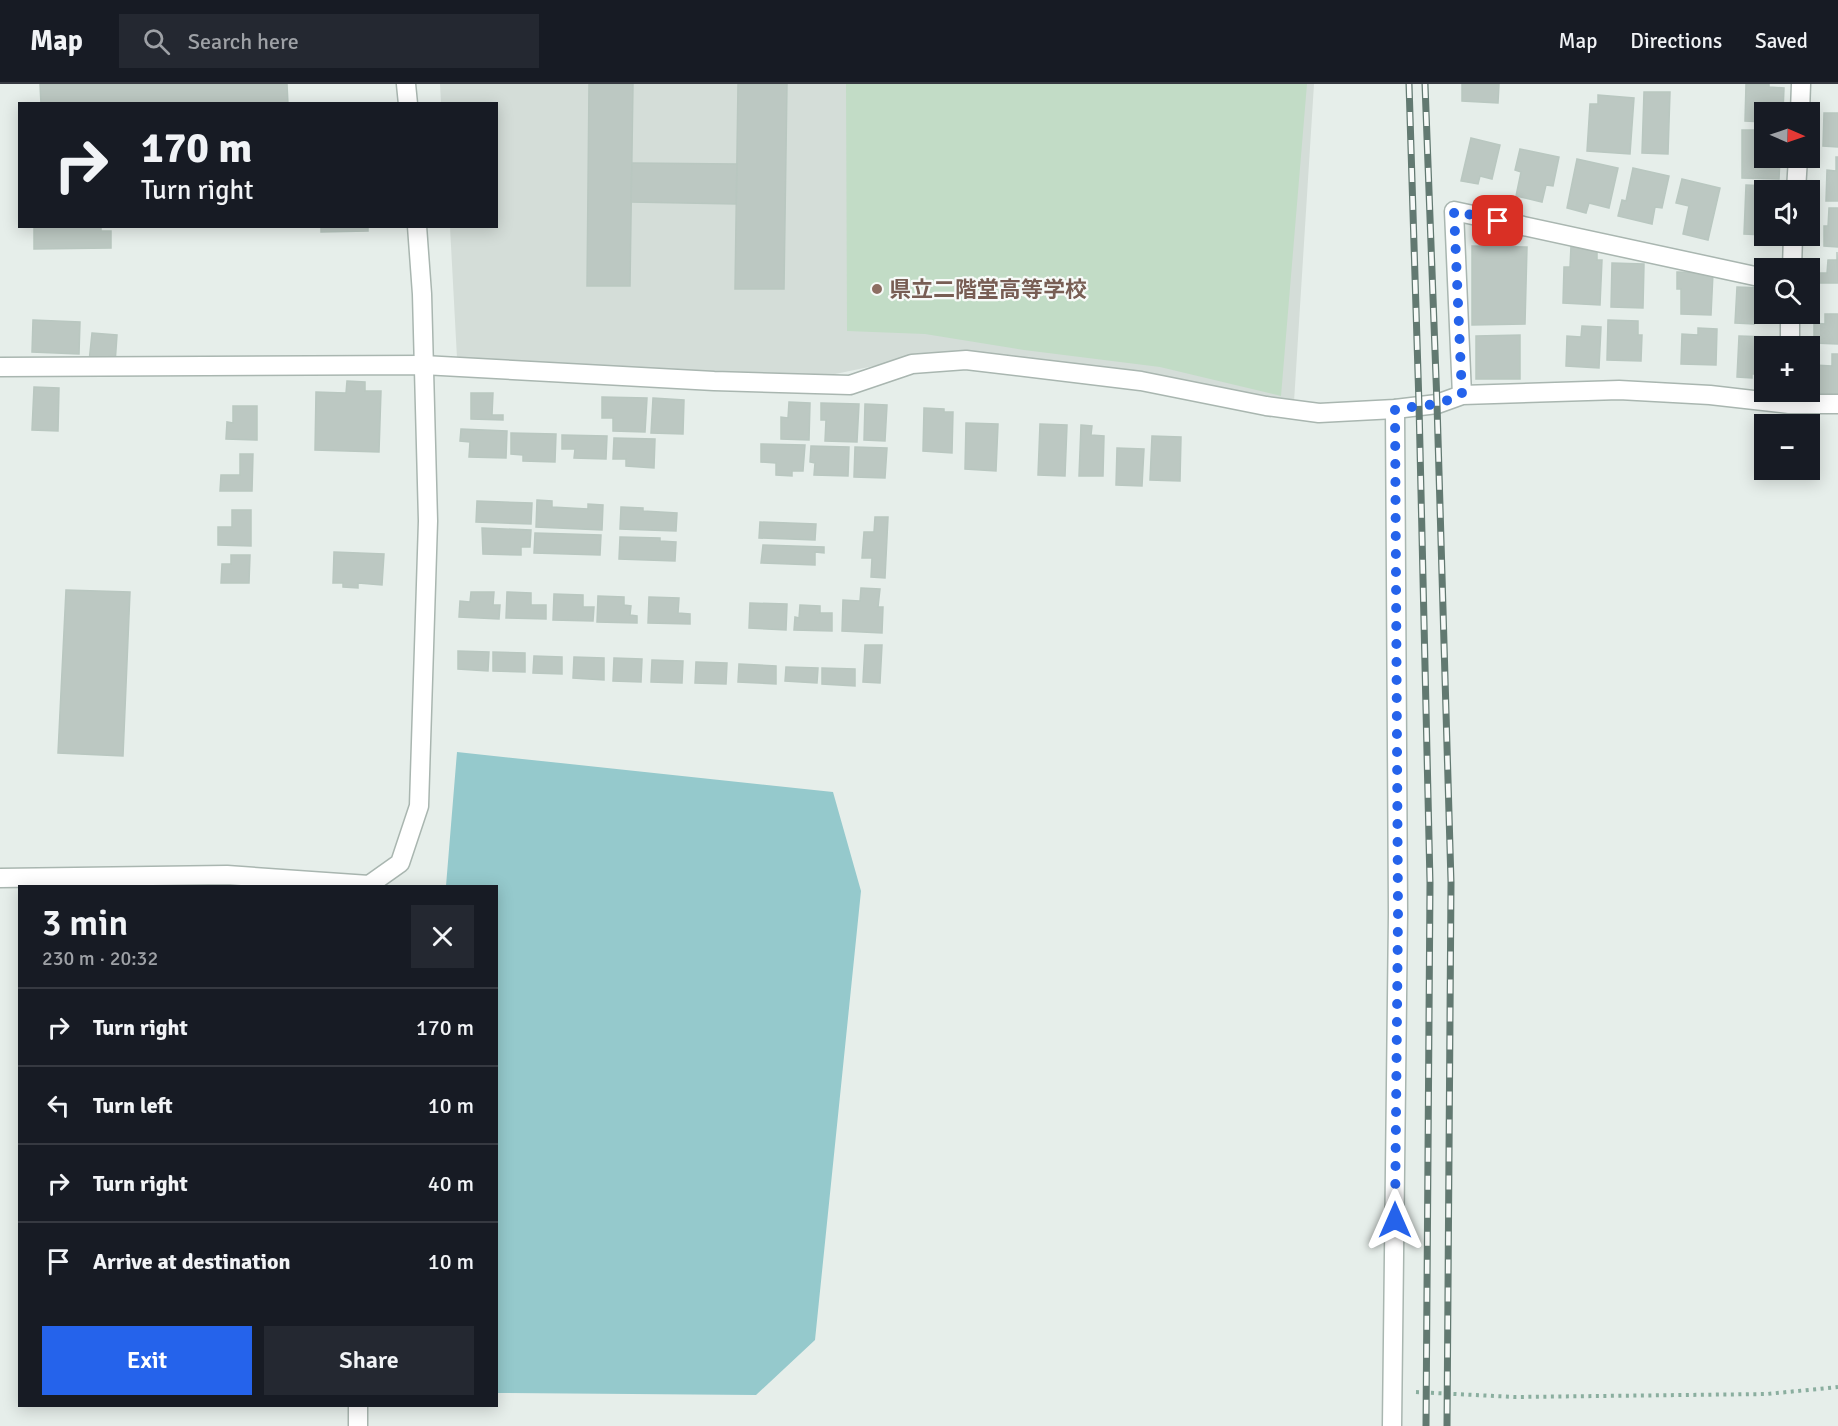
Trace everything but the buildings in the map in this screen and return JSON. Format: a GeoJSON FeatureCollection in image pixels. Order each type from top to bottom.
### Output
{"type":"FeatureCollection","features":[{"type":"Feature","properties":{"kind":"street"},"geometry":{"type":"LineString","coordinates":[[406,84],[408,102]]}},
{"type":"Feature","properties":{"kind":"street"},"geometry":{"type":"LineString","coordinates":[[1800,102],[1801,84]]}},
{"type":"Feature","properties":{"kind":"street"},"geometry":{"type":"LineString","coordinates":[[1462,395],[1454,211],[1754,276]]}},
{"type":"Feature","properties":{"kind":"street"},"geometry":{"type":"LineString","coordinates":[[0,878],[227,875],[369,885],[400,863],[419,806],[428,522],[422,294],[417,228]]}},
{"type":"Feature","properties":{"kind":"street"},"geometry":{"type":"LineString","coordinates":[[0,367],[423,365],[714,381],[850,385],[912,364],[966,360],[1141,381],[1266,406],[1319,413],[1437,404],[1462,395],[1619,390],[1754,397]]}},
{"type":"Feature","properties":{"kind":"street"},"geometry":{"type":"LineString","coordinates":[[1820,402],[1838,404]]}},
{"type":"Feature","properties":{"kind":"street"},"geometry":{"type":"LineString","coordinates":[[1392,1426],[1398,925],[1395,409]]}},
{"type":"Feature","properties":{"kind":"street"},"geometry":{"type":"LineString","coordinates":[[358,1407],[358,1426]]}},
{"type":"Feature","properties":{"kind":"path"},"geometry":{"type":"LineString","coordinates":[[1393,1391],[1515,1397],[1767,1394],[1838,1387]]}},
{"type":"Feature","properties":{"kind":"shaded area","name":"県立二階堂高等学校"},"geometry":{"type":"Polygon","coordinates":[[[440,84],[1314,84],[1294,402],[1108,368],[941,352],[816,378],[457,358],[450,228],[498,228],[498,102],[441,102],[440,84]]]}},
{"type":"Feature","properties":{"kind":"green space"},"geometry":{"type":"Polygon","coordinates":[[[846,84],[1307,84],[1281,396],[1160,367],[1024,350],[925,334],[847,331],[846,84]]]}},
{"type":"Feature","properties":{"kind":"water"},"geometry":{"type":"Polygon","coordinates":[[[457,752],[833,792],[861,891],[815,1340],[756,1395],[498,1393],[498,885],[446,885],[457,752]]]}},
{"type":"Feature","properties":{"kind":"railway"},"geometry":{"type":"LineString","coordinates":[[1409,84],[1430,883],[1426,1426]]}},
{"type":"Feature","properties":{"kind":"railway"},"geometry":{"type":"LineString","coordinates":[[1425,84],[1451,882],[1447,1426]]}},
{"type":"Feature","properties":{"kind":"place","name":"県立二階堂高等学校"},"geometry":{"type":"Point","coordinates":[877,289]}},
{"type":"Feature","properties":{"kind":"route"},"geometry":{"type":"LineString","coordinates":[[1395,1220],[1398,913],[1395,409],[1437,404],[1462,395],[1454,211],[1498,221]]}}]}
